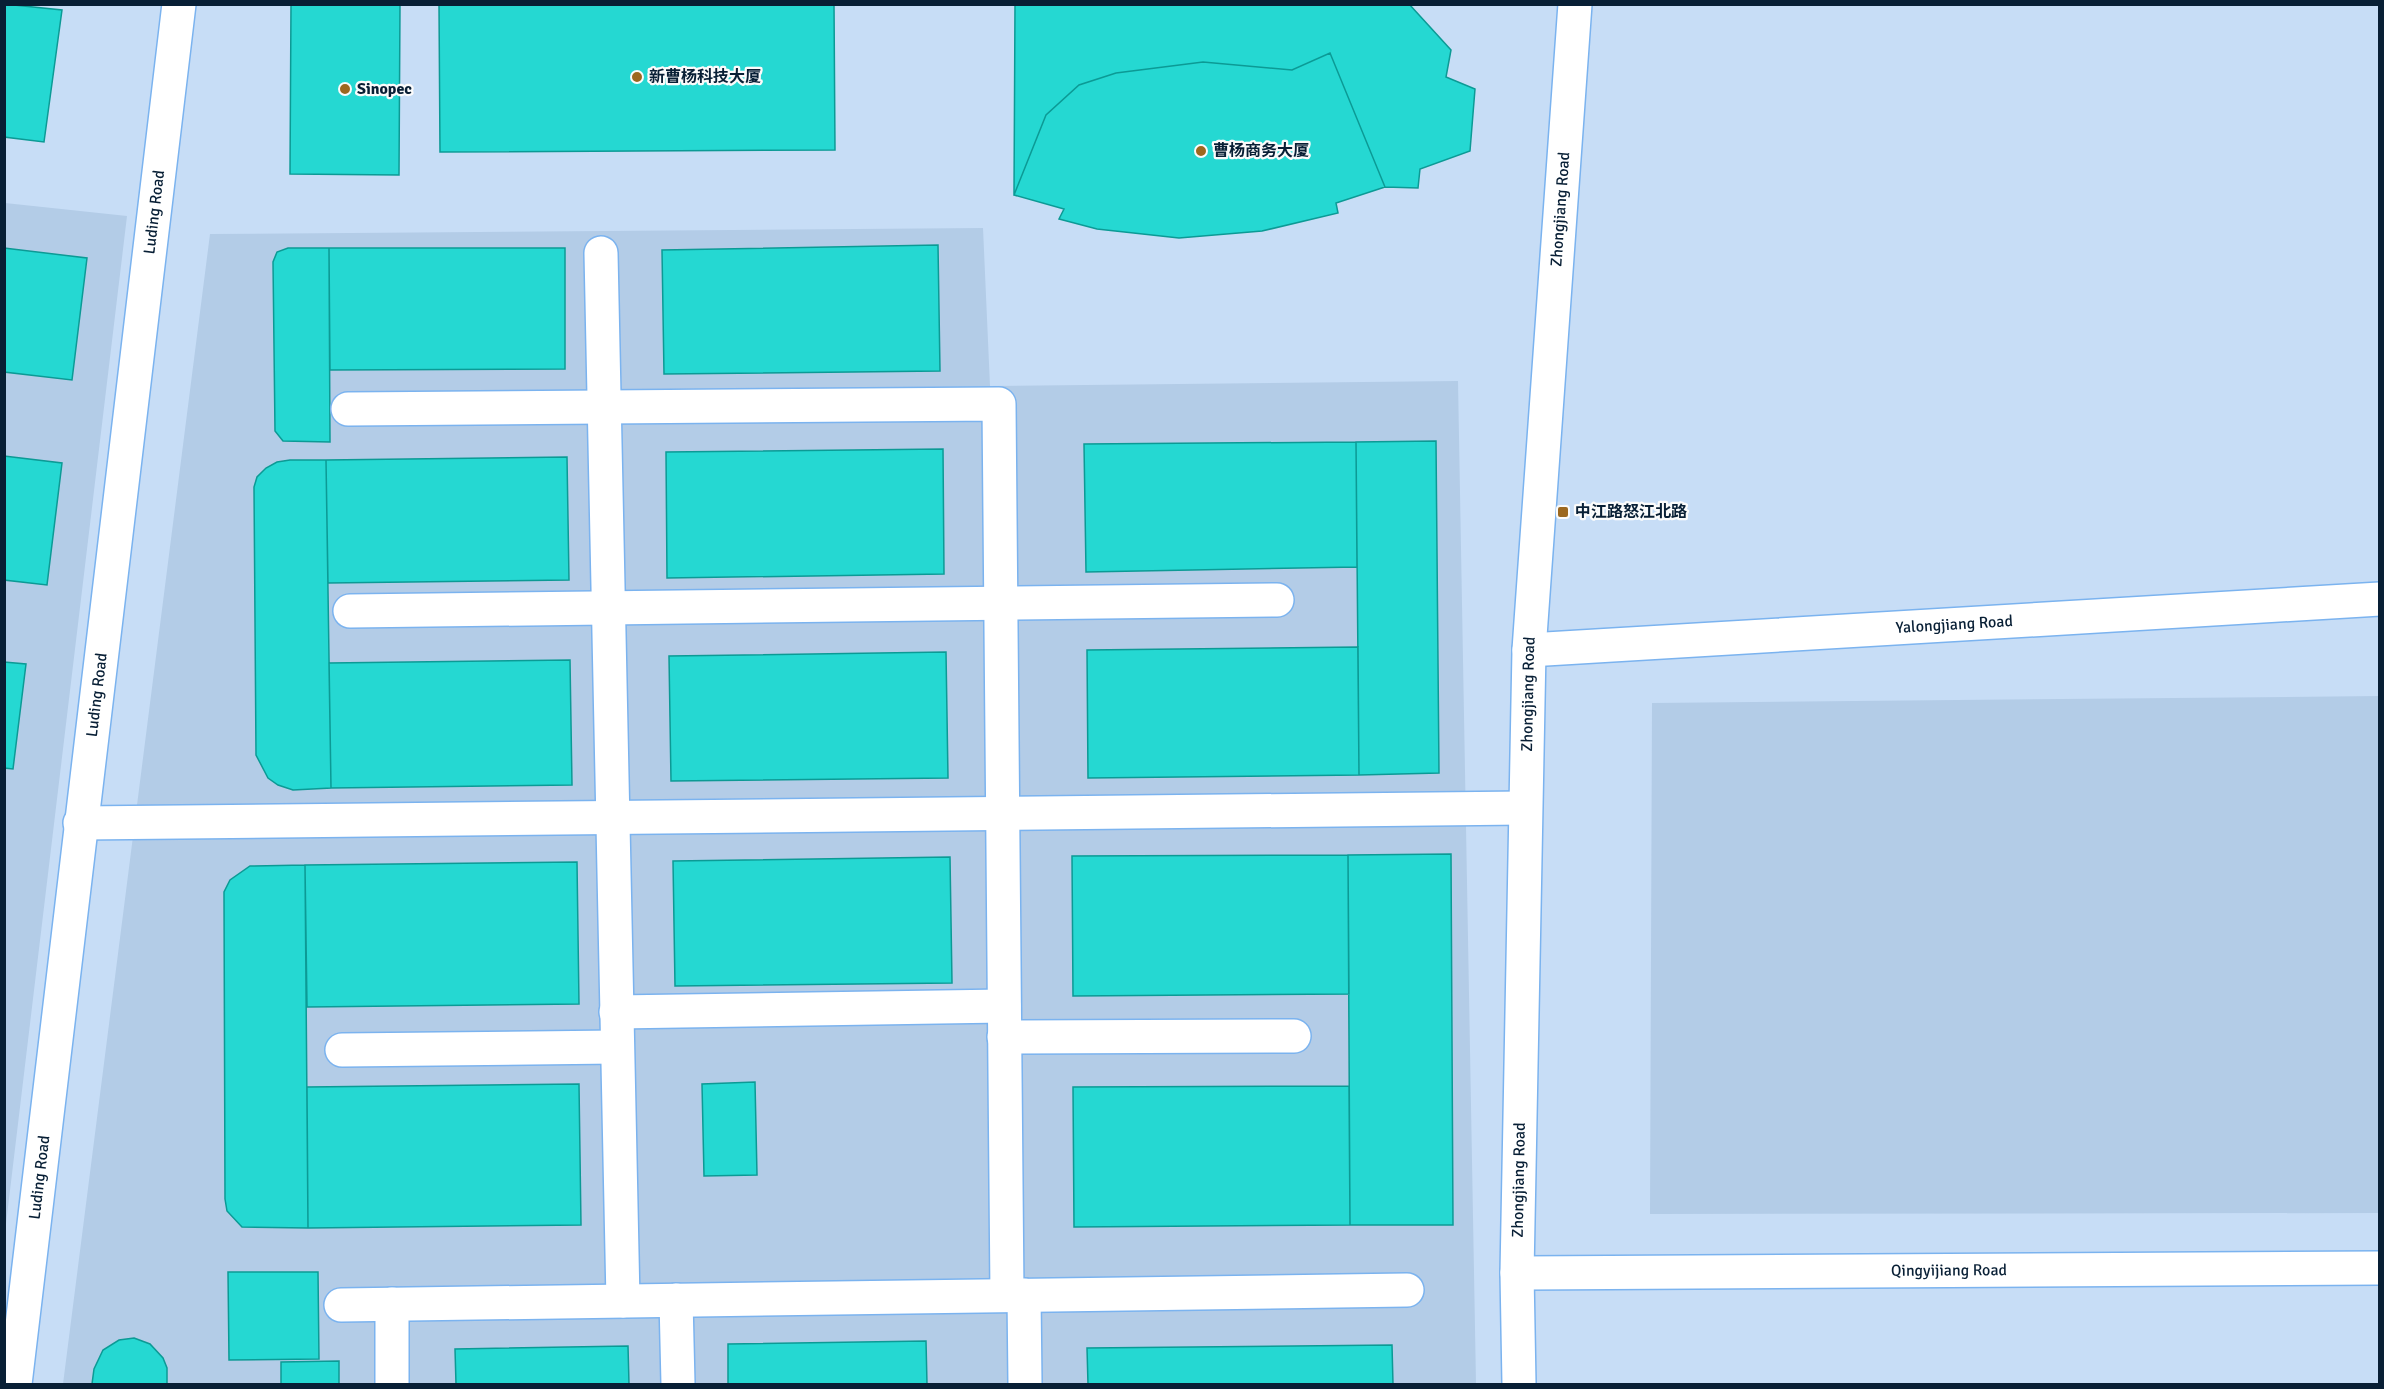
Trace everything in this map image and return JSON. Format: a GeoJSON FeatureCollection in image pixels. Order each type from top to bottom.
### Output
{"type":"FeatureCollection","features":[{"type":"Feature","properties":{"kind":"street","name":"Luding Road"},"geometry":{"type":"LineString","coordinates":[[15,1384],[179,4]]}},
{"type":"Feature","properties":{"kind":"street","name":"Zhongjiang Road"},"geometry":{"type":"LineString","coordinates":[[1519,1384],[1517,1273],[1524,808],[1529,650],[1575,4]]}},
{"type":"Feature","properties":{"kind":"street"},"geometry":{"type":"LineString","coordinates":[[601,253],[623,1301]]}},
{"type":"Feature","properties":{"kind":"street"},"geometry":{"type":"LineString","coordinates":[[348,409],[999,404],[1004,1022],[1016,1295],[1025,1384]]}},
{"type":"Feature","properties":{"kind":"street","name":"Yalongjiang Road"},"geometry":{"type":"LineString","coordinates":[[1529,650],[2379,599]]}},
{"type":"Feature","properties":{"kind":"street"},"geometry":{"type":"LineString","coordinates":[[350,611],[1277,600]]}},
{"type":"Feature","properties":{"kind":"street"},"geometry":{"type":"LineString","coordinates":[[80,823],[1524,808]]}},
{"type":"Feature","properties":{"kind":"street"},"geometry":{"type":"LineString","coordinates":[[616,1012],[1004,1022],[1294,1036]]}},
{"type":"Feature","properties":{"kind":"street"},"geometry":{"type":"LineString","coordinates":[[342,1050],[617,1047]]}},
{"type":"Feature","properties":{"kind":"street","name":"Qingyijiang Road"},"geometry":{"type":"LineString","coordinates":[[1517,1273],[2379,1268]]}},
{"type":"Feature","properties":{"kind":"street"},"geometry":{"type":"LineString","coordinates":[[341,1305],[1407,1290]]}},
{"type":"Feature","properties":{"kind":"street"},"geometry":{"type":"LineString","coordinates":[[676,1300],[678,1384]]}},
{"type":"Feature","properties":{"kind":"street"},"geometry":{"type":"LineString","coordinates":[[392,1304],[392,1384]]}},
{"type":"Feature","properties":{"kind":"shaded area"},"geometry":{"type":"Polygon","coordinates":[[[5,203],[127,216],[5,1232],[5,203]]]}},
{"type":"Feature","properties":{"kind":"shaded area"},"geometry":{"type":"Polygon","coordinates":[[[983,228],[990,386],[1458,381],[1476,1384],[63,1384],[210,234],[983,228]]]}},
{"type":"Feature","properties":{"kind":"shaded area"},"geometry":{"type":"Polygon","coordinates":[[[2379,696],[2379,1213],[1650,1214],[1652,703],[2379,696]]]}},
{"type":"Feature","properties":{"kind":"building"},"geometry":{"type":"Polygon","coordinates":[[[4,4],[62,10],[44,142],[4,137],[4,4]]]}},
{"type":"Feature","properties":{"kind":"building","name":"Sinopec"},"geometry":{"type":"Polygon","coordinates":[[[291,4],[400,4],[399,175],[290,174],[291,4]]]}},
{"type":"Feature","properties":{"kind":"building","name":"新曹杨科技大厦"},"geometry":{"type":"Polygon","coordinates":[[[439,4],[834,4],[835,150],[440,152],[439,4]]]}},
{"type":"Feature","properties":{"kind":"building"},"geometry":{"type":"Polygon","coordinates":[[[1015,4],[1409,4],[1451,50],[1446,77],[1475,89],[1470,151],[1420,169],[1418,188],[1385,187],[1336,203],[1338,213],[1262,231],[1179,238],[1097,229],[1059,219],[1064,209],[1014,195],[1015,4]]]}},
{"type":"Feature","properties":{"kind":"building","name":"曹杨商务大厦"},"geometry":{"type":"Polygon","coordinates":[[[1330,53],[1385,187],[1336,203],[1338,213],[1262,231],[1179,238],[1097,229],[1059,219],[1064,209],[1014,195],[1046,115],[1079,85],[1116,73],[1203,62],[1292,70],[1330,53]]]}},
{"type":"Feature","properties":{"kind":"building"},"geometry":{"type":"Polygon","coordinates":[[[938,245],[940,371],[664,374],[662,250],[938,245]]]}},
{"type":"Feature","properties":{"kind":"building"},"geometry":{"type":"Polygon","coordinates":[[[4,248],[87,258],[72,380],[4,372],[4,248]]]}},
{"type":"Feature","properties":{"kind":"building"},"geometry":{"type":"Polygon","coordinates":[[[288,248],[329,248],[330,442],[283,441],[275,431],[273,262],[277,252],[288,248]]]}},
{"type":"Feature","properties":{"kind":"building"},"geometry":{"type":"Polygon","coordinates":[[[329,248],[565,248],[565,369],[330,370],[329,248]]]}},
{"type":"Feature","properties":{"kind":"building"},"geometry":{"type":"Polygon","coordinates":[[[1436,441],[1439,773],[1359,775],[1356,442],[1436,441]]]}},
{"type":"Feature","properties":{"kind":"building"},"geometry":{"type":"Polygon","coordinates":[[[1356,442],[1357,567],[1086,572],[1084,444],[1356,442]]]}},
{"type":"Feature","properties":{"kind":"building"},"geometry":{"type":"Polygon","coordinates":[[[943,449],[944,574],[667,578],[666,452],[943,449]]]}},
{"type":"Feature","properties":{"kind":"building"},"geometry":{"type":"Polygon","coordinates":[[[4,456],[62,463],[47,585],[4,580],[4,456]]]}},
{"type":"Feature","properties":{"kind":"building"},"geometry":{"type":"Polygon","coordinates":[[[567,457],[569,580],[328,583],[326,460],[567,457]]]}},
{"type":"Feature","properties":{"kind":"building"},"geometry":{"type":"Polygon","coordinates":[[[326,460],[331,788],[293,790],[278,785],[268,778],[256,755],[254,487],[257,477],[266,468],[277,462],[326,460]]]}},
{"type":"Feature","properties":{"kind":"building"},"geometry":{"type":"Polygon","coordinates":[[[1358,647],[1359,775],[1088,778],[1087,650],[1358,647]]]}},
{"type":"Feature","properties":{"kind":"building"},"geometry":{"type":"Polygon","coordinates":[[[946,652],[948,778],[671,781],[669,656],[946,652]]]}},
{"type":"Feature","properties":{"kind":"building"},"geometry":{"type":"Polygon","coordinates":[[[570,660],[572,785],[331,788],[329,663],[570,660]]]}},
{"type":"Feature","properties":{"kind":"building"},"geometry":{"type":"Polygon","coordinates":[[[4,662],[26,664],[13,769],[4,768],[4,662]]]}},
{"type":"Feature","properties":{"kind":"building"},"geometry":{"type":"Polygon","coordinates":[[[1451,854],[1453,1225],[1350,1225],[1348,855],[1451,854]]]}},
{"type":"Feature","properties":{"kind":"building"},"geometry":{"type":"Polygon","coordinates":[[[1348,855],[1349,994],[1073,996],[1072,856],[1348,855]]]}},
{"type":"Feature","properties":{"kind":"building"},"geometry":{"type":"Polygon","coordinates":[[[950,857],[952,983],[675,986],[673,861],[950,857]]]}},
{"type":"Feature","properties":{"kind":"building"},"geometry":{"type":"Polygon","coordinates":[[[577,862],[579,1004],[307,1007],[305,865],[577,862]]]}},
{"type":"Feature","properties":{"kind":"building"},"geometry":{"type":"Polygon","coordinates":[[[305,865],[308,1228],[242,1227],[227,1211],[225,1199],[224,892],[230,880],[250,866],[305,865]]]}},
{"type":"Feature","properties":{"kind":"building"},"geometry":{"type":"Polygon","coordinates":[[[755,1082],[757,1175],[704,1176],[702,1084],[755,1082]]]}},
{"type":"Feature","properties":{"kind":"building"},"geometry":{"type":"Polygon","coordinates":[[[579,1084],[581,1225],[308,1228],[307,1087],[579,1084]]]}},
{"type":"Feature","properties":{"kind":"building"},"geometry":{"type":"Polygon","coordinates":[[[1349,1086],[1350,1225],[1074,1227],[1073,1087],[1349,1086]]]}},
{"type":"Feature","properties":{"kind":"building"},"geometry":{"type":"Polygon","coordinates":[[[228,1272],[318,1272],[319,1359],[229,1360],[228,1272]]]}},
{"type":"Feature","properties":{"kind":"building"},"geometry":{"type":"Polygon","coordinates":[[[134,1338],[150,1344],[163,1358],[167,1368],[167,1384],[92,1384],[94,1369],[103,1350],[119,1340],[134,1338]]]}},
{"type":"Feature","properties":{"kind":"building"},"geometry":{"type":"Polygon","coordinates":[[[926,1341],[927,1384],[728,1384],[728,1344],[926,1341]]]}},
{"type":"Feature","properties":{"kind":"building"},"geometry":{"type":"Polygon","coordinates":[[[1392,1345],[1393,1384],[1088,1384],[1087,1348],[1392,1345]]]}},
{"type":"Feature","properties":{"kind":"building"},"geometry":{"type":"Polygon","coordinates":[[[628,1346],[629,1384],[456,1384],[455,1349],[628,1346]]]}},
{"type":"Feature","properties":{"kind":"building"},"geometry":{"type":"Polygon","coordinates":[[[339,1361],[339,1384],[281,1384],[281,1362],[339,1361]]]}},
{"type":"Feature","properties":{"kind":"place","name":"新曹杨科技大厦"},"geometry":{"type":"Point","coordinates":[637,77]}},
{"type":"Feature","properties":{"kind":"place","name":"Sinopec"},"geometry":{"type":"Point","coordinates":[345,89]}},
{"type":"Feature","properties":{"kind":"place","name":"曹杨商务大厦"},"geometry":{"type":"Point","coordinates":[1201,151]}},
{"type":"Feature","properties":{"kind":"place","name":"中江路怒江北路"},"geometry":{"type":"Point","coordinates":[1563,512]}}]}
